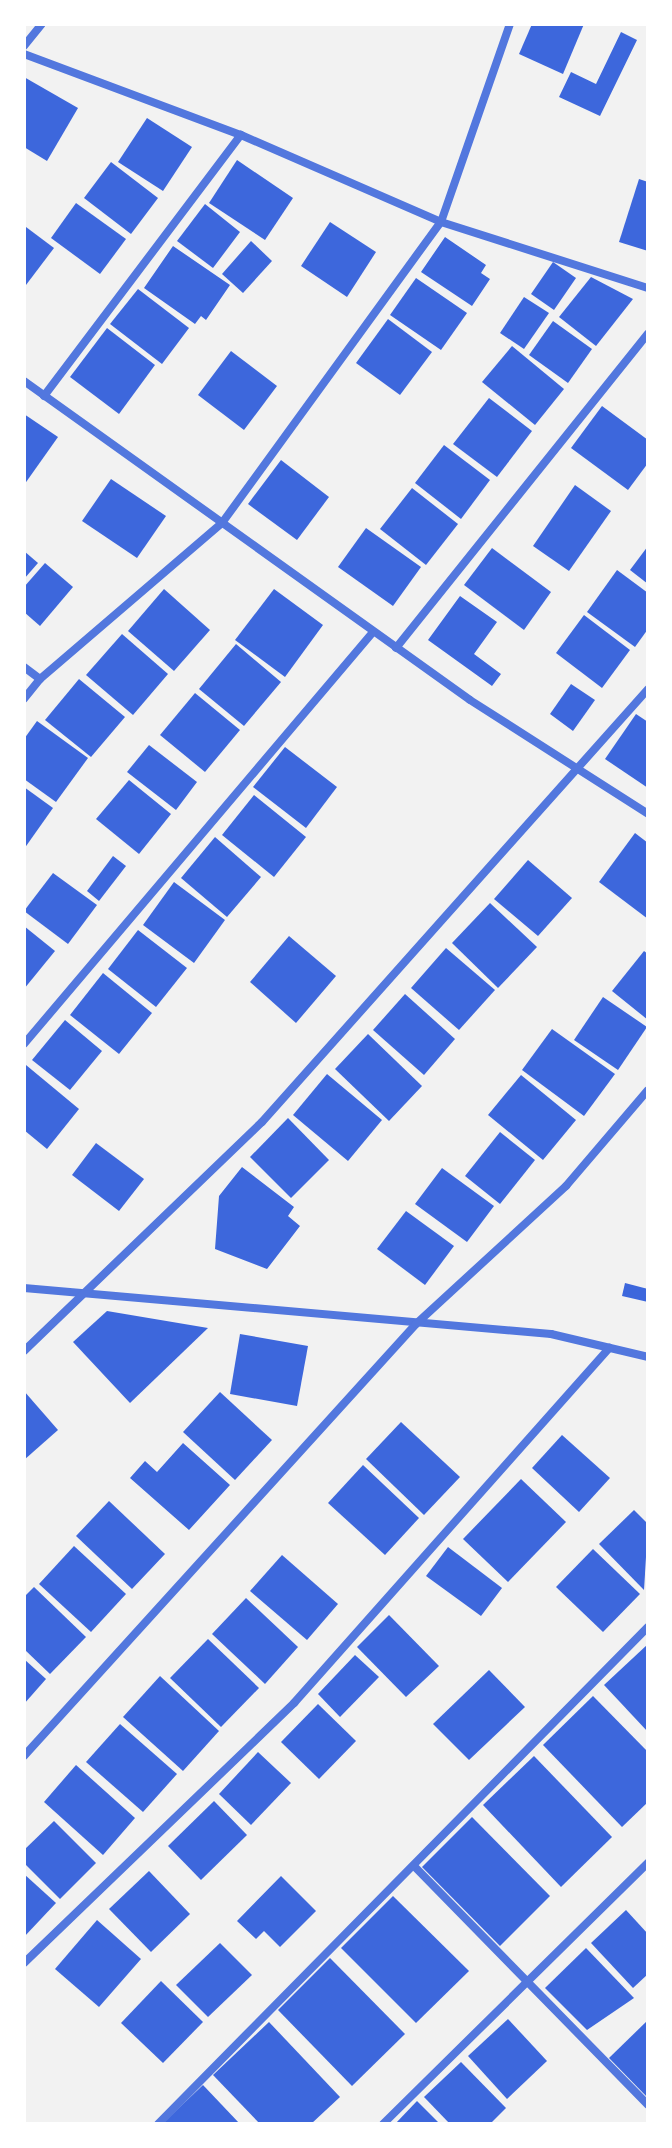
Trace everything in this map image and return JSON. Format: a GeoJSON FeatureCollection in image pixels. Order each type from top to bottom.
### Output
{"type":"FeatureCollection","features":[{"type":"Feature","properties":{"kind":"street"},"geometry":{"type":"LineString","coordinates":[[24,46],[42,24]]}},
{"type":"Feature","properties":{"kind":"street"},"geometry":{"type":"LineString","coordinates":[[24,699],[40,679],[222,523],[441,222],[510,24]]}},
{"type":"Feature","properties":{"kind":"street"},"geometry":{"type":"LineString","coordinates":[[24,54],[241,135],[441,222],[648,288]]}},
{"type":"Feature","properties":{"kind":"street"},"geometry":{"type":"LineString","coordinates":[[44,396],[241,135]]}},
{"type":"Feature","properties":{"kind":"street"},"geometry":{"type":"LineString","coordinates":[[396,648],[648,333]]}},
{"type":"Feature","properties":{"kind":"street"},"geometry":{"type":"LineString","coordinates":[[24,381],[396,648],[579,772],[648,814]]}},
{"type":"Feature","properties":{"kind":"street"},"geometry":{"type":"LineString","coordinates":[[24,1044],[373,632]]}},
{"type":"Feature","properties":{"kind":"street"},"geometry":{"type":"LineString","coordinates":[[24,667],[40,679]]}},
{"type":"Feature","properties":{"kind":"street"},"geometry":{"type":"LineString","coordinates":[[24,1351],[73,1298],[262,1122],[579,772],[648,689]]}},
{"type":"Feature","properties":{"kind":"street"},"geometry":{"type":"LineString","coordinates":[[24,1756],[416,1324],[566,1186],[648,1090]]}},
{"type":"Feature","properties":{"kind":"street"},"geometry":{"type":"LineString","coordinates":[[24,1288],[73,1298],[551,1334],[648,1357]]}},
{"type":"Feature","properties":{"kind":"street"},"geometry":{"type":"LineString","coordinates":[[24,1963],[294,1703],[609,1348]]}},
{"type":"Feature","properties":{"kind":"street"},"geometry":{"type":"LineString","coordinates":[[158,2124],[415,1867],[648,1627]]}},
{"type":"Feature","properties":{"kind":"street"},"geometry":{"type":"LineString","coordinates":[[383,2124],[530,1984],[648,1863]]}},
{"type":"Feature","properties":{"kind":"street"},"geometry":{"type":"LineString","coordinates":[[415,1867],[648,2105]]}},
{"type":"Feature","properties":{"kind":"building"},"geometry":{"type":"Polygon","coordinates":[[[532,24],[584,24],[563,74],[519,54],[532,24]]]}},
{"type":"Feature","properties":{"kind":"building"},"geometry":{"type":"Polygon","coordinates":[[[621,32],[637,40],[600,116],[559,97],[571,72],[596,84],[621,32]]]}},
{"type":"Feature","properties":{"kind":"building"},"geometry":{"type":"Polygon","coordinates":[[[24,77],[78,108],[47,161],[24,147],[24,77]]]}},
{"type":"Feature","properties":{"kind":"building"},"geometry":{"type":"Polygon","coordinates":[[[147,118],[192,147],[163,191],[118,162],[147,118]]]}},
{"type":"Feature","properties":{"kind":"building"},"geometry":{"type":"Polygon","coordinates":[[[237,160],[293,198],[265,240],[209,203],[237,160]]]}},
{"type":"Feature","properties":{"kind":"building"},"geometry":{"type":"Polygon","coordinates":[[[111,162],[158,198],[131,234],[84,198],[111,162]]]}},
{"type":"Feature","properties":{"kind":"building"},"geometry":{"type":"Polygon","coordinates":[[[639,179],[648,182],[648,251],[619,242],[639,179]]]}},
{"type":"Feature","properties":{"kind":"building"},"geometry":{"type":"Polygon","coordinates":[[[76,203],[126,239],[100,274],[51,238],[76,203]]]}},
{"type":"Feature","properties":{"kind":"building"},"geometry":{"type":"Polygon","coordinates":[[[205,204],[240,232],[213,268],[177,241],[205,204]]]}},
{"type":"Feature","properties":{"kind":"building"},"geometry":{"type":"Polygon","coordinates":[[[330,222],[376,252],[347,297],[301,266],[330,222]]]}},
{"type":"Feature","properties":{"kind":"building"},"geometry":{"type":"Polygon","coordinates":[[[26,227],[54,248],[26,285],[24,230],[26,227]]]}},
{"type":"Feature","properties":{"kind":"building"},"geometry":{"type":"Polygon","coordinates":[[[445,237],[486,265],[481,273],[490,279],[472,306],[421,272],[445,237]]]}},
{"type":"Feature","properties":{"kind":"building"},"geometry":{"type":"Polygon","coordinates":[[[251,241],[272,261],[243,293],[222,274],[251,241]]]}},
{"type":"Feature","properties":{"kind":"building"},"geometry":{"type":"Polygon","coordinates":[[[173,246],[230,285],[206,320],[201,316],[195,324],[144,288],[173,246]]]}},
{"type":"Feature","properties":{"kind":"building"},"geometry":{"type":"Polygon","coordinates":[[[553,262],[576,278],[554,310],[531,294],[553,262]]]}},
{"type":"Feature","properties":{"kind":"building"},"geometry":{"type":"Polygon","coordinates":[[[591,277],[633,299],[596,346],[559,317],[591,277]]]}},
{"type":"Feature","properties":{"kind":"building"},"geometry":{"type":"Polygon","coordinates":[[[416,278],[467,313],[441,350],[390,315],[416,278]]]}},
{"type":"Feature","properties":{"kind":"building"},"geometry":{"type":"Polygon","coordinates":[[[138,289],[189,328],[162,364],[110,324],[138,289]]]}},
{"type":"Feature","properties":{"kind":"building"},"geometry":{"type":"Polygon","coordinates":[[[524,297],[549,313],[524,349],[500,333],[524,297]]]}},
{"type":"Feature","properties":{"kind":"building"},"geometry":{"type":"Polygon","coordinates":[[[388,319],[432,352],[400,395],[356,363],[388,319]]]}},
{"type":"Feature","properties":{"kind":"building"},"geometry":{"type":"Polygon","coordinates":[[[553,321],[592,349],[568,383],[529,355],[553,321]]]}},
{"type":"Feature","properties":{"kind":"building"},"geometry":{"type":"Polygon","coordinates":[[[107,328],[155,365],[119,414],[70,377],[107,328]]]}},
{"type":"Feature","properties":{"kind":"building"},"geometry":{"type":"Polygon","coordinates":[[[512,346],[564,389],[535,425],[482,382],[512,346]]]}},
{"type":"Feature","properties":{"kind":"building"},"geometry":{"type":"Polygon","coordinates":[[[231,351],[277,386],[244,430],[198,395],[231,351]]]}},
{"type":"Feature","properties":{"kind":"building"},"geometry":{"type":"Polygon","coordinates":[[[489,398],[532,431],[497,477],[453,444],[489,398]]]}},
{"type":"Feature","properties":{"kind":"building"},"geometry":{"type":"Polygon","coordinates":[[[602,406],[648,440],[648,463],[628,490],[571,448],[602,406]]]}},
{"type":"Feature","properties":{"kind":"building"},"geometry":{"type":"Polygon","coordinates":[[[24,414],[58,437],[24,485],[24,414]]]}},
{"type":"Feature","properties":{"kind":"building"},"geometry":{"type":"Polygon","coordinates":[[[444,445],[490,480],[461,519],[415,483],[444,445]]]}},
{"type":"Feature","properties":{"kind":"building"},"geometry":{"type":"Polygon","coordinates":[[[281,460],[329,497],[297,540],[248,504],[281,460]]]}},
{"type":"Feature","properties":{"kind":"building"},"geometry":{"type":"Polygon","coordinates":[[[111,479],[166,516],[137,558],[82,521],[111,479]]]}},
{"type":"Feature","properties":{"kind":"building"},"geometry":{"type":"Polygon","coordinates":[[[575,485],[611,511],[569,571],[533,546],[575,485]]]}},
{"type":"Feature","properties":{"kind":"building"},"geometry":{"type":"Polygon","coordinates":[[[412,488],[458,524],[426,565],[380,529],[412,488]]]}},
{"type":"Feature","properties":{"kind":"building"},"geometry":{"type":"Polygon","coordinates":[[[366,528],[421,567],[393,606],[338,567],[366,528]]]}},
{"type":"Feature","properties":{"kind":"building"},"geometry":{"type":"Polygon","coordinates":[[[648,546],[648,584],[630,570],[648,546]]]}},
{"type":"Feature","properties":{"kind":"building"},"geometry":{"type":"Polygon","coordinates":[[[492,548],[551,592],[524,630],[464,585],[492,548]]]}},
{"type":"Feature","properties":{"kind":"building"},"geometry":{"type":"Polygon","coordinates":[[[24,551],[38,563],[24,579],[24,551]]]}},
{"type":"Feature","properties":{"kind":"building"},"geometry":{"type":"Polygon","coordinates":[[[45,563],[73,587],[40,626],[24,612],[24,587],[45,563]]]}},
{"type":"Feature","properties":{"kind":"building"},"geometry":{"type":"Polygon","coordinates":[[[617,570],[648,593],[648,629],[635,647],[587,612],[617,570]]]}},
{"type":"Feature","properties":{"kind":"building"},"geometry":{"type":"Polygon","coordinates":[[[164,589],[210,630],[174,671],[128,631],[164,589]]]}},
{"type":"Feature","properties":{"kind":"building"},"geometry":{"type":"Polygon","coordinates":[[[274,589],[323,625],[285,677],[235,640],[274,589]]]}},
{"type":"Feature","properties":{"kind":"building"},"geometry":{"type":"Polygon","coordinates":[[[460,596],[497,622],[474,654],[501,674],[492,686],[428,640],[460,596]]]}},
{"type":"Feature","properties":{"kind":"building"},"geometry":{"type":"Polygon","coordinates":[[[584,615],[630,650],[602,688],[556,653],[584,615]]]}},
{"type":"Feature","properties":{"kind":"building"},"geometry":{"type":"Polygon","coordinates":[[[122,634],[168,674],[133,715],[86,675],[122,634]]]}},
{"type":"Feature","properties":{"kind":"building"},"geometry":{"type":"Polygon","coordinates":[[[236,644],[281,682],[244,726],[199,689],[236,644]]]}},
{"type":"Feature","properties":{"kind":"building"},"geometry":{"type":"Polygon","coordinates":[[[79,679],[125,717],[91,757],[45,720],[79,679]]]}},
{"type":"Feature","properties":{"kind":"building"},"geometry":{"type":"Polygon","coordinates":[[[571,684],[595,700],[573,731],[550,714],[571,684]]]}},
{"type":"Feature","properties":{"kind":"building"},"geometry":{"type":"Polygon","coordinates":[[[195,693],[240,730],[205,772],[160,735],[195,693]]]}},
{"type":"Feature","properties":{"kind":"building"},"geometry":{"type":"Polygon","coordinates":[[[636,714],[648,722],[648,788],[605,759],[636,714]]]}},
{"type":"Feature","properties":{"kind":"building"},"geometry":{"type":"Polygon","coordinates":[[[37,721],[88,758],[56,802],[24,779],[24,739],[37,721]]]}},
{"type":"Feature","properties":{"kind":"building"},"geometry":{"type":"Polygon","coordinates":[[[149,745],[197,782],[176,810],[127,772],[149,745]]]}},
{"type":"Feature","properties":{"kind":"building"},"geometry":{"type":"Polygon","coordinates":[[[285,747],[337,787],[306,828],[253,787],[285,747]]]}},
{"type":"Feature","properties":{"kind":"building"},"geometry":{"type":"Polygon","coordinates":[[[129,780],[171,814],[139,854],[96,819],[129,780]]]}},
{"type":"Feature","properties":{"kind":"building"},"geometry":{"type":"Polygon","coordinates":[[[24,787],[53,808],[24,849],[24,787]]]}},
{"type":"Feature","properties":{"kind":"building"},"geometry":{"type":"Polygon","coordinates":[[[254,795],[306,837],[274,877],[222,835],[254,795]]]}},
{"type":"Feature","properties":{"kind":"building"},"geometry":{"type":"Polygon","coordinates":[[[635,833],[648,843],[648,919],[599,882],[635,833]]]}},
{"type":"Feature","properties":{"kind":"building"},"geometry":{"type":"Polygon","coordinates":[[[215,837],[261,877],[227,917],[181,878],[215,837]]]}},
{"type":"Feature","properties":{"kind":"building"},"geometry":{"type":"Polygon","coordinates":[[[113,856],[126,866],[99,901],[87,891],[113,856]]]}},
{"type":"Feature","properties":{"kind":"building"},"geometry":{"type":"Polygon","coordinates":[[[528,860],[572,898],[538,936],[494,899],[528,860]]]}},
{"type":"Feature","properties":{"kind":"building"},"geometry":{"type":"Polygon","coordinates":[[[53,873],[97,905],[68,944],[24,911],[53,873]]]}},
{"type":"Feature","properties":{"kind":"building"},"geometry":{"type":"Polygon","coordinates":[[[174,882],[225,920],[194,963],[143,925],[174,882]]]}},
{"type":"Feature","properties":{"kind":"building"},"geometry":{"type":"Polygon","coordinates":[[[490,903],[537,947],[498,988],[452,943],[490,903]]]}},
{"type":"Feature","properties":{"kind":"building"},"geometry":{"type":"Polygon","coordinates":[[[24,926],[55,951],[24,989],[24,926]]]}},
{"type":"Feature","properties":{"kind":"building"},"geometry":{"type":"Polygon","coordinates":[[[138,930],[187,968],[156,1007],[108,969],[138,930]]]}},
{"type":"Feature","properties":{"kind":"building"},"geometry":{"type":"Polygon","coordinates":[[[289,936],[336,976],[296,1023],[250,982],[289,936]]]}},
{"type":"Feature","properties":{"kind":"building"},"geometry":{"type":"Polygon","coordinates":[[[446,948],[495,990],[459,1030],[411,988],[446,948]]]}},
{"type":"Feature","properties":{"kind":"building"},"geometry":{"type":"Polygon","coordinates":[[[644,951],[648,954],[648,1020],[612,991],[644,951]]]}},
{"type":"Feature","properties":{"kind":"building"},"geometry":{"type":"Polygon","coordinates":[[[103,973],[152,1013],[119,1054],[70,1015],[103,973]]]}},
{"type":"Feature","properties":{"kind":"building"},"geometry":{"type":"Polygon","coordinates":[[[405,994],[455,1039],[424,1075],[373,1030],[405,994]]]}},
{"type":"Feature","properties":{"kind":"building"},"geometry":{"type":"Polygon","coordinates":[[[603,997],[647,1027],[618,1070],[574,1040],[603,997]]]}},
{"type":"Feature","properties":{"kind":"building"},"geometry":{"type":"Polygon","coordinates":[[[65,1020],[102,1051],[70,1090],[32,1060],[65,1020]]]}},
{"type":"Feature","properties":{"kind":"building"},"geometry":{"type":"Polygon","coordinates":[[[552,1029],[615,1074],[584,1116],[522,1070],[552,1029]]]}},
{"type":"Feature","properties":{"kind":"building"},"geometry":{"type":"Polygon","coordinates":[[[368,1034],[422,1086],[389,1121],[335,1069],[368,1034]]]}},
{"type":"Feature","properties":{"kind":"building"},"geometry":{"type":"Polygon","coordinates":[[[26,1065],[79,1109],[47,1149],[24,1130],[26,1065]]]}},
{"type":"Feature","properties":{"kind":"building"},"geometry":{"type":"Polygon","coordinates":[[[327,1074],[382,1120],[348,1161],[293,1115],[327,1074]]]}},
{"type":"Feature","properties":{"kind":"building"},"geometry":{"type":"Polygon","coordinates":[[[521,1075],[576,1120],[543,1160],[488,1115],[521,1075]]]}},
{"type":"Feature","properties":{"kind":"building"},"geometry":{"type":"Polygon","coordinates":[[[288,1118],[329,1160],[291,1198],[250,1157],[288,1118]]]}},
{"type":"Feature","properties":{"kind":"building"},"geometry":{"type":"Polygon","coordinates":[[[500,1132],[535,1160],[500,1204],[465,1176],[500,1132]]]}},
{"type":"Feature","properties":{"kind":"building"},"geometry":{"type":"Polygon","coordinates":[[[96,1143],[144,1179],[119,1211],[72,1175],[96,1143]]]}},
{"type":"Feature","properties":{"kind":"building"},"geometry":{"type":"Polygon","coordinates":[[[242,1167],[294,1207],[288,1216],[300,1226],[267,1269],[215,1249],[219,1196],[242,1167]]]}},
{"type":"Feature","properties":{"kind":"building"},"geometry":{"type":"Polygon","coordinates":[[[442,1168],[494,1206],[467,1242],[415,1204],[442,1168]]]}},
{"type":"Feature","properties":{"kind":"building"},"geometry":{"type":"Polygon","coordinates":[[[406,1211],[454,1246],[425,1285],[377,1249],[406,1211]]]}},
{"type":"Feature","properties":{"kind":"building"},"geometry":{"type":"Polygon","coordinates":[[[625,1283],[648,1289],[648,1302],[622,1296],[625,1283]]]}},
{"type":"Feature","properties":{"kind":"building"},"geometry":{"type":"Polygon","coordinates":[[[107,1311],[208,1328],[130,1403],[73,1342],[107,1311]]]}},
{"type":"Feature","properties":{"kind":"building"},"geometry":{"type":"Polygon","coordinates":[[[240,1334],[308,1346],[297,1406],[230,1394],[240,1334]]]}},
{"type":"Feature","properties":{"kind":"building"},"geometry":{"type":"Polygon","coordinates":[[[24,1391],[58,1430],[24,1460],[24,1391]]]}},
{"type":"Feature","properties":{"kind":"building"},"geometry":{"type":"Polygon","coordinates":[[[220,1392],[272,1440],[235,1480],[183,1432],[220,1392]]]}},
{"type":"Feature","properties":{"kind":"building"},"geometry":{"type":"Polygon","coordinates":[[[401,1422],[460,1477],[424,1515],[366,1459],[401,1422]]]}},
{"type":"Feature","properties":{"kind":"building"},"geometry":{"type":"Polygon","coordinates":[[[562,1435],[610,1478],[579,1512],[532,1468],[562,1435]]]}},
{"type":"Feature","properties":{"kind":"building"},"geometry":{"type":"Polygon","coordinates":[[[183,1443],[230,1485],[189,1530],[130,1478],[145,1461],[157,1472],[183,1443]]]}},
{"type":"Feature","properties":{"kind":"building"},"geometry":{"type":"Polygon","coordinates":[[[363,1465],[419,1518],[385,1555],[328,1503],[363,1465]]]}},
{"type":"Feature","properties":{"kind":"building"},"geometry":{"type":"Polygon","coordinates":[[[521,1479],[566,1522],[508,1582],[463,1539],[521,1479]]]}},
{"type":"Feature","properties":{"kind":"building"},"geometry":{"type":"Polygon","coordinates":[[[109,1501],[165,1554],[132,1589],[76,1536],[109,1501]]]}},
{"type":"Feature","properties":{"kind":"building"},"geometry":{"type":"Polygon","coordinates":[[[634,1510],[648,1524],[644,1590],[599,1544],[634,1510]]]}},
{"type":"Feature","properties":{"kind":"building"},"geometry":{"type":"Polygon","coordinates":[[[74,1546],[126,1594],[91,1632],[39,1584],[74,1546]]]}},
{"type":"Feature","properties":{"kind":"building"},"geometry":{"type":"Polygon","coordinates":[[[448,1547],[502,1588],[481,1616],[426,1576],[448,1547]]]}},
{"type":"Feature","properties":{"kind":"building"},"geometry":{"type":"Polygon","coordinates":[[[593,1549],[640,1594],[603,1632],[556,1587],[593,1549]]]}},
{"type":"Feature","properties":{"kind":"building"},"geometry":{"type":"Polygon","coordinates":[[[282,1555],[338,1604],[307,1640],[250,1591],[282,1555]]]}},
{"type":"Feature","properties":{"kind":"building"},"geometry":{"type":"Polygon","coordinates":[[[34,1587],[86,1637],[50,1674],[24,1649],[24,1597],[34,1587]]]}},
{"type":"Feature","properties":{"kind":"building"},"geometry":{"type":"Polygon","coordinates":[[[246,1598],[298,1647],[265,1684],[212,1634],[246,1598]]]}},
{"type":"Feature","properties":{"kind":"building"},"geometry":{"type":"Polygon","coordinates":[[[389,1615],[439,1666],[406,1697],[357,1647],[389,1615]]]}},
{"type":"Feature","properties":{"kind":"building"},"geometry":{"type":"Polygon","coordinates":[[[208,1639],[259,1688],[221,1727],[170,1678],[208,1639]]]}},
{"type":"Feature","properties":{"kind":"building"},"geometry":{"type":"Polygon","coordinates":[[[648,1644],[648,1732],[604,1685],[648,1644]]]}},
{"type":"Feature","properties":{"kind":"building"},"geometry":{"type":"Polygon","coordinates":[[[355,1655],[379,1677],[340,1717],[318,1694],[355,1655]]]}},
{"type":"Feature","properties":{"kind":"building"},"geometry":{"type":"Polygon","coordinates":[[[24,1659],[46,1679],[24,1704],[24,1659]]]}},
{"type":"Feature","properties":{"kind":"building"},"geometry":{"type":"Polygon","coordinates":[[[489,1670],[525,1707],[469,1760],[433,1724],[489,1670]]]}},
{"type":"Feature","properties":{"kind":"building"},"geometry":{"type":"Polygon","coordinates":[[[160,1676],[219,1731],[183,1771],[123,1717],[160,1676]]]}},
{"type":"Feature","properties":{"kind":"building"},"geometry":{"type":"Polygon","coordinates":[[[593,1696],[648,1752],[648,1802],[622,1827],[543,1745],[593,1696]]]}},
{"type":"Feature","properties":{"kind":"building"},"geometry":{"type":"Polygon","coordinates":[[[318,1704],[356,1741],[319,1779],[281,1742],[318,1704]]]}},
{"type":"Feature","properties":{"kind":"building"},"geometry":{"type":"Polygon","coordinates":[[[120,1724],[177,1774],[143,1812],[86,1762],[120,1724]]]}},
{"type":"Feature","properties":{"kind":"building"},"geometry":{"type":"Polygon","coordinates":[[[258,1752],[291,1783],[251,1825],[219,1794],[258,1752]]]}},
{"type":"Feature","properties":{"kind":"building"},"geometry":{"type":"Polygon","coordinates":[[[534,1756],[612,1837],[561,1887],[483,1805],[534,1756]]]}},
{"type":"Feature","properties":{"kind":"building"},"geometry":{"type":"Polygon","coordinates":[[[76,1765],[135,1818],[103,1855],[44,1802],[76,1765]]]}},
{"type":"Feature","properties":{"kind":"building"},"geometry":{"type":"Polygon","coordinates":[[[214,1801],[247,1835],[201,1880],[168,1846],[214,1801]]]}},
{"type":"Feature","properties":{"kind":"building"},"geometry":{"type":"Polygon","coordinates":[[[472,1817],[550,1896],[500,1946],[422,1867],[472,1817]]]}},
{"type":"Feature","properties":{"kind":"building"},"geometry":{"type":"Polygon","coordinates":[[[54,1821],[96,1863],[60,1899],[24,1863],[24,1850],[54,1821]]]}},
{"type":"Feature","properties":{"kind":"building"},"geometry":{"type":"Polygon","coordinates":[[[149,1871],[190,1914],[151,1952],[109,1909],[149,1871]]]}},
{"type":"Feature","properties":{"kind":"building"},"geometry":{"type":"Polygon","coordinates":[[[24,1874],[56,1903],[24,1937],[24,1874]]]}},
{"type":"Feature","properties":{"kind":"building"},"geometry":{"type":"Polygon","coordinates":[[[281,1876],[316,1911],[280,1947],[264,1931],[256,1939],[237,1921],[281,1876]]]}},
{"type":"Feature","properties":{"kind":"building"},"geometry":{"type":"Polygon","coordinates":[[[393,1896],[469,1971],[416,2023],[341,1948],[393,1896]]]}},
{"type":"Feature","properties":{"kind":"building"},"geometry":{"type":"Polygon","coordinates":[[[626,1910],[648,1934],[648,1974],[633,1988],[591,1943],[626,1910]]]}},
{"type":"Feature","properties":{"kind":"building"},"geometry":{"type":"Polygon","coordinates":[[[97,1920],[141,1959],[99,2007],[55,1969],[97,1920]]]}},
{"type":"Feature","properties":{"kind":"building"},"geometry":{"type":"Polygon","coordinates":[[[220,1943],[252,1975],[208,2017],[176,1985],[220,1943]]]}},
{"type":"Feature","properties":{"kind":"building"},"geometry":{"type":"Polygon","coordinates":[[[586,1948],[634,1998],[587,2030],[545,1988],[586,1948]]]}},
{"type":"Feature","properties":{"kind":"building"},"geometry":{"type":"Polygon","coordinates":[[[330,1958],[405,2034],[352,2086],[278,2010],[330,1958]]]}},
{"type":"Feature","properties":{"kind":"building"},"geometry":{"type":"Polygon","coordinates":[[[161,1981],[203,2022],[163,2063],[121,2023],[161,1981]]]}},
{"type":"Feature","properties":{"kind":"building"},"geometry":{"type":"Polygon","coordinates":[[[508,2019],[547,2061],[507,2099],[468,2056],[508,2019]]]}},
{"type":"Feature","properties":{"kind":"building"},"geometry":{"type":"Polygon","coordinates":[[[648,2020],[648,2098],[609,2058],[648,2020]]]}},
{"type":"Feature","properties":{"kind":"building"},"geometry":{"type":"Polygon","coordinates":[[[269,2022],[340,2097],[311,2124],[260,2124],[213,2075],[269,2022]]]}},
{"type":"Feature","properties":{"kind":"building"},"geometry":{"type":"Polygon","coordinates":[[[461,2062],[506,2108],[490,2124],[450,2124],[424,2097],[461,2062]]]}},
{"type":"Feature","properties":{"kind":"building"},"geometry":{"type":"Polygon","coordinates":[[[203,2085],[240,2124],[162,2124],[203,2085]]]}},
{"type":"Feature","properties":{"kind":"building"},"geometry":{"type":"Polygon","coordinates":[[[417,2101],[440,2124],[395,2124],[417,2101]]]}}]}
